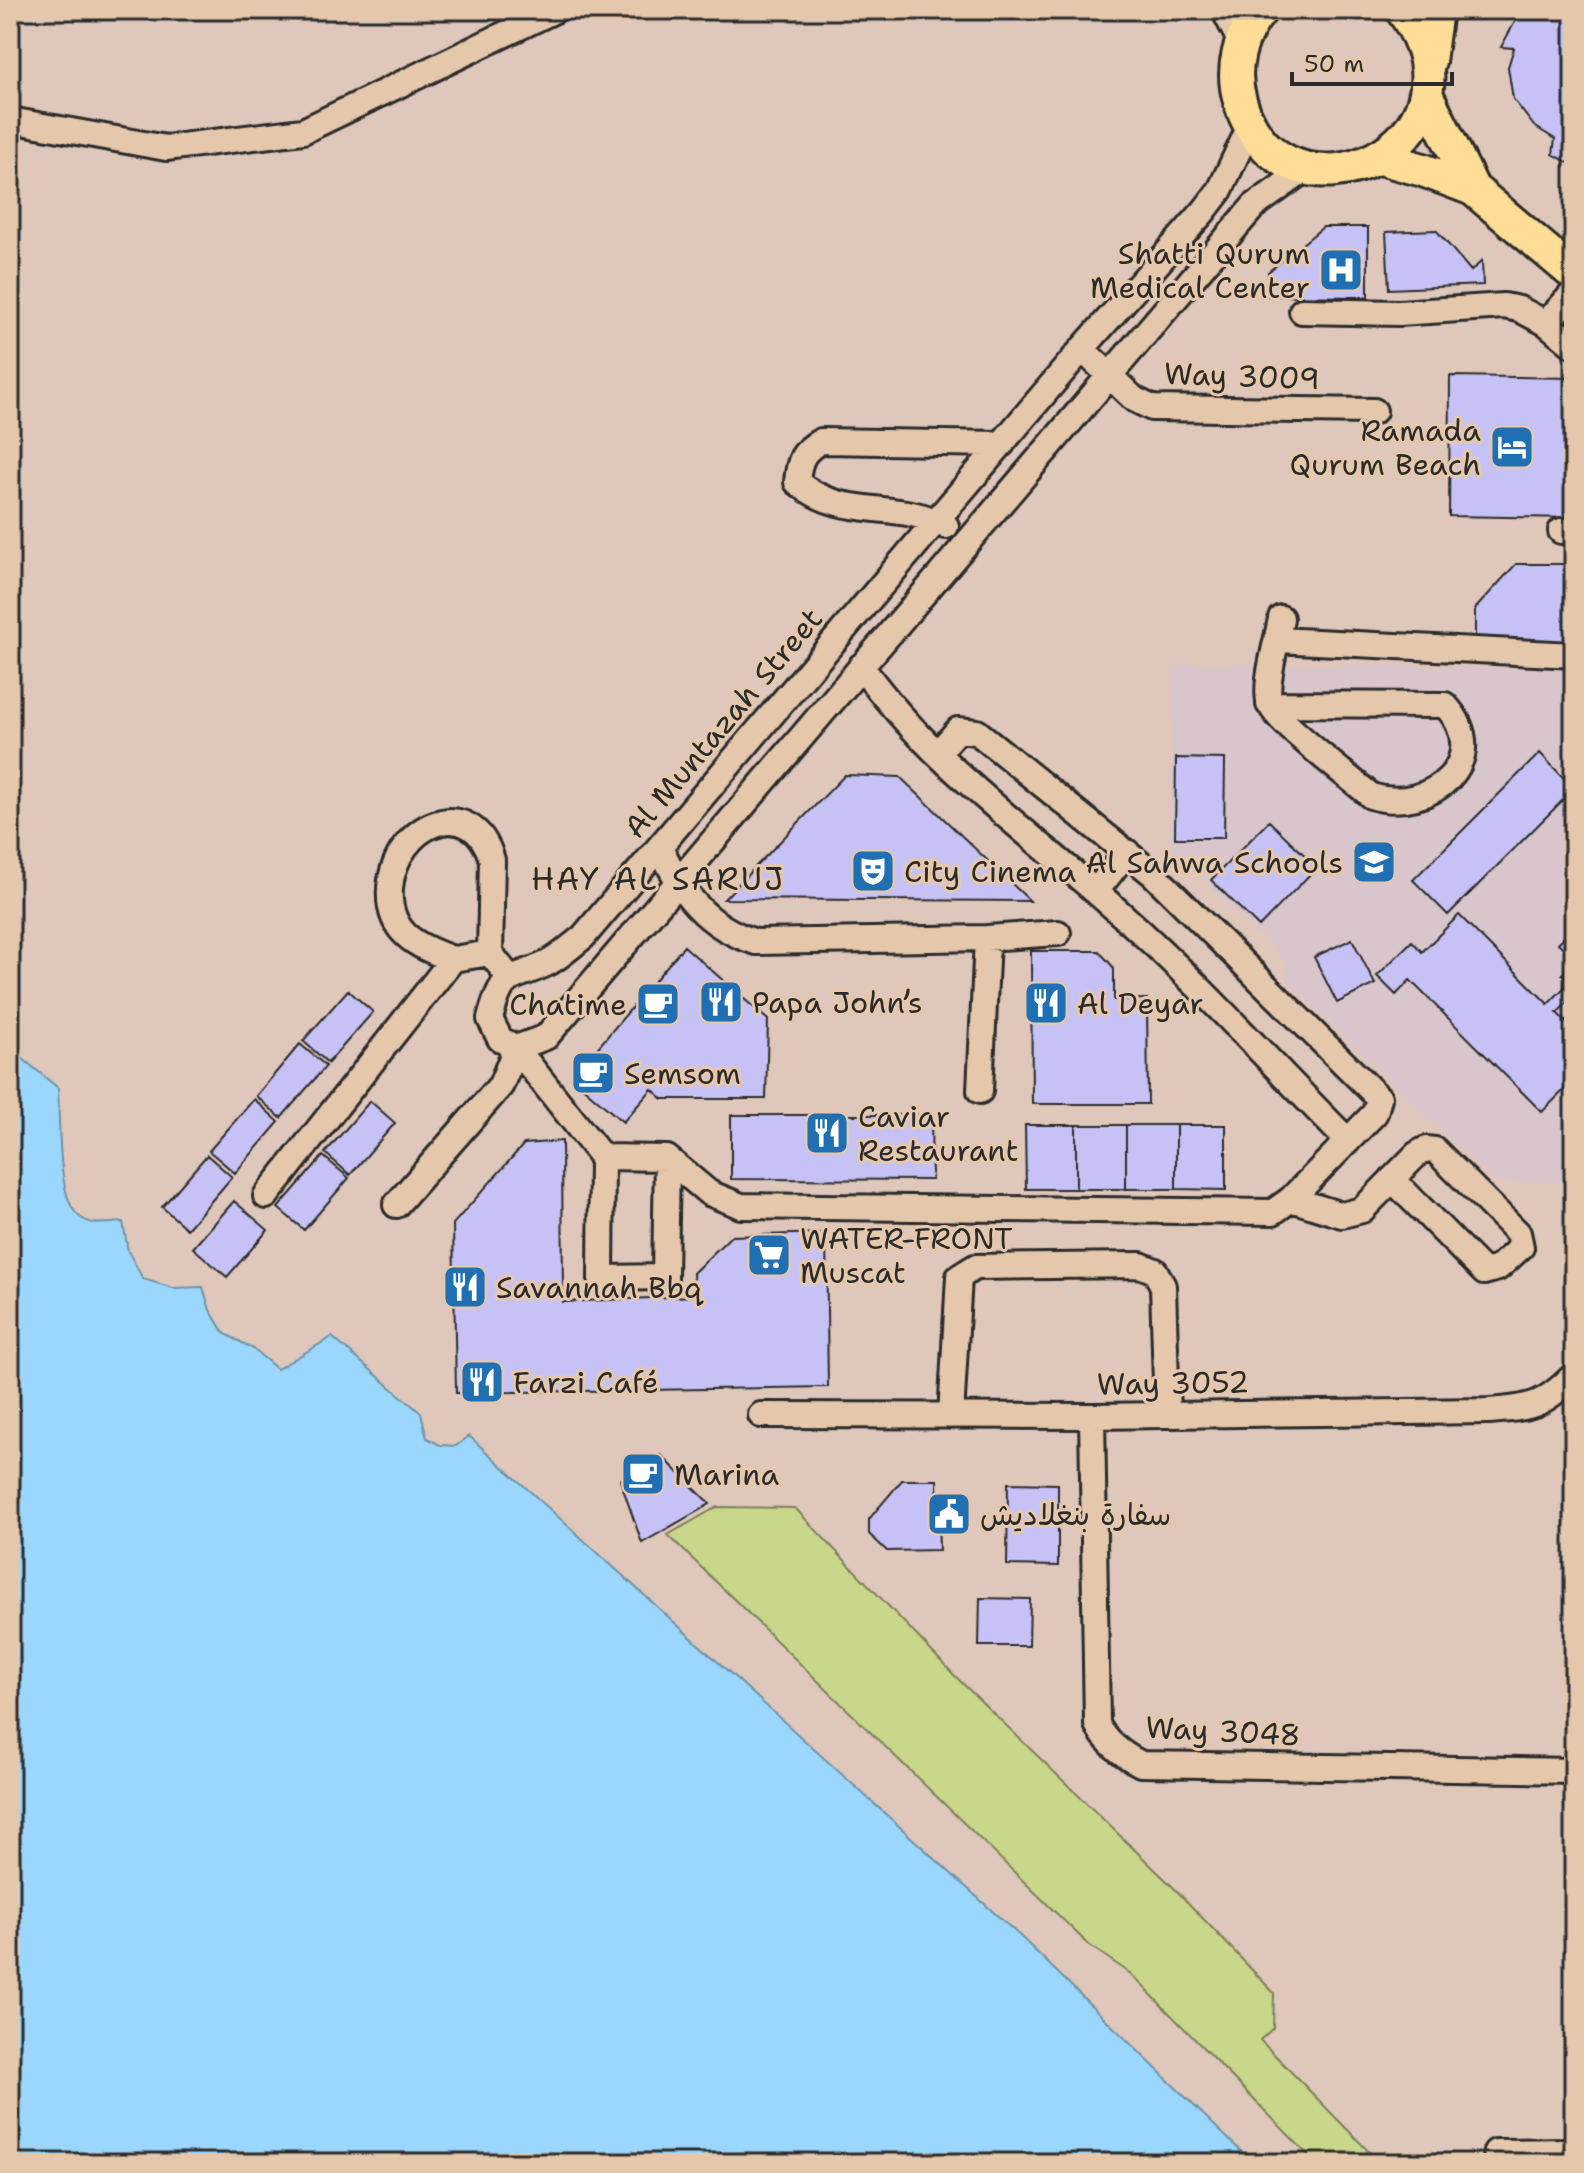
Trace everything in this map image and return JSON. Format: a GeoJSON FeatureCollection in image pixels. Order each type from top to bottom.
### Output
{"type":"FeatureCollection","features":[{"type":"Feature","properties":{"kind":"main road"},"geometry":{"type":"LineString","coordinates":[[1261,10],[1241,43],[1235,77],[1242,110],[1250,126],[1274,153],[1307,168],[1345,171],[1380,158],[1410,131],[1427,81],[1436,10]]}},
{"type":"Feature","properties":{"kind":"main road"},"geometry":{"type":"LineString","coordinates":[[1402,10],[1415,27],[1427,81],[1473,189]]}},
{"type":"Feature","properties":{"kind":"main road"},"geometry":{"type":"LineString","coordinates":[[1380,158],[1473,189],[1574,274]]}},
{"type":"Feature","properties":{"kind":"street"},"geometry":{"type":"LineString","coordinates":[[10,120],[166,148],[303,131],[555,10]]}},
{"type":"Feature","properties":{"kind":"street"},"geometry":{"type":"LineString","coordinates":[[1224,10],[1241,43]]}},
{"type":"Feature","properties":{"kind":"street","name":"Al Muntazah Street"},"geometry":{"type":"LineString","coordinates":[[509,977],[547,963],[583,937],[1220,190],[1250,126]]}},
{"type":"Feature","properties":{"kind":"street"},"geometry":{"type":"LineString","coordinates":[[396,1205],[501,1085],[516,1048],[546,1037],[1254,206],[1307,168]]}},
{"type":"Feature","properties":{"kind":"street"},"geometry":{"type":"LineString","coordinates":[[1546,323],[1574,292]]}},
{"type":"Feature","properties":{"kind":"street"},"geometry":{"type":"LineString","coordinates":[[1302,311],[1399,313],[1504,306],[1519,309],[1546,323],[1574,346]]}},
{"type":"Feature","properties":{"kind":"street","name":"Way 3009"},"geometry":{"type":"LineString","coordinates":[[1082,349],[1134,399],[1152,408],[1374,411]]}},
{"type":"Feature","properties":{"kind":"street"},"geometry":{"type":"LineString","coordinates":[[976,531],[956,529],[887,509],[830,504],[797,482],[798,463],[806,449],[821,441],[1002,444]]}},
{"type":"Feature","properties":{"kind":"street"},"geometry":{"type":"LineString","coordinates":[[1269,704],[1445,705],[1456,717],[1462,732],[1463,750],[1458,768],[1446,784],[1426,795],[1389,801],[1371,796],[1269,704],[1268,691],[1279,629],[1574,655]]}},
{"type":"Feature","properties":{"kind":"street"},"geometry":{"type":"LineString","coordinates":[[861,666],[883,696],[938,753],[1096,891],[1348,1141]]}},
{"type":"Feature","properties":{"kind":"street"},"geometry":{"type":"LineString","coordinates":[[602,1157],[667,1158],[709,1193],[741,1206],[1273,1212],[1291,1199],[1375,1113],[1379,1098],[1153,874],[1127,852],[977,732],[958,730],[938,753]]}},
{"type":"Feature","properties":{"kind":"street"},"geometry":{"type":"LineString","coordinates":[[720,776],[747,799]]}},
{"type":"Feature","properties":{"kind":"street"},"geometry":{"type":"LineString","coordinates":[[490,953],[453,959],[421,948],[401,931],[389,910],[394,862],[413,835],[432,824],[449,821],[481,835],[488,846],[492,860],[490,953],[509,977],[495,999],[490,1019],[500,1039],[516,1048],[602,1157],[601,1278],[665,1277],[667,1158]]}},
{"type":"Feature","properties":{"kind":"street"},"geometry":{"type":"LineString","coordinates":[[660,846],[676,883],[723,928],[756,942],[987,938],[1058,933]]}},
{"type":"Feature","properties":{"kind":"street"},"geometry":{"type":"LineString","coordinates":[[1096,891],[1127,852]]}},
{"type":"Feature","properties":{"kind":"street"},"geometry":{"type":"LineString","coordinates":[[980,1091],[987,938]]}},
{"type":"Feature","properties":{"kind":"street"},"geometry":{"type":"LineString","coordinates":[[266,1196],[453,959]]}},
{"type":"Feature","properties":{"kind":"street"},"geometry":{"type":"LineString","coordinates":[[1291,1199],[1342,1215],[1362,1210],[1392,1179],[1417,1154],[1426,1149],[1435,1150],[1518,1233],[1521,1247],[1498,1268],[1484,1272],[1392,1179]]}},
{"type":"Feature","properties":{"kind":"street"},"geometry":{"type":"LineString","coordinates":[[951,1416],[959,1277],[975,1267],[1140,1265],[1155,1271],[1163,1286],[1167,1415]]}},
{"type":"Feature","properties":{"kind":"street","name":"Way 3052"},"geometry":{"type":"LineString","coordinates":[[761,1415],[1092,1416],[1528,1409],[1549,1400],[1574,1375]]}},
{"type":"Feature","properties":{"kind":"street","name":"Way 3048"},"geometry":{"type":"LineString","coordinates":[[1092,1416],[1097,1724],[1103,1736],[1127,1757],[1141,1764],[1574,1771]]}},
{"type":"Feature","properties":{"kind":"street"},"geometry":{"type":"LineString","coordinates":[[1496,2152],[1574,2151]]}},
{"type":"Feature","properties":{"kind":"shaded area"},"geometry":{"type":"Polygon","coordinates":[[[1182,664],[1574,668],[1574,1182],[1494,1181],[1286,980],[1287,963],[1171,849],[1172,671],[1182,664]]]}},
{"type":"Feature","properties":{"kind":"green space"},"geometry":{"type":"Polygon","coordinates":[[[717,1507],[795,1508],[957,1678],[1172,1886],[1274,1993],[1273,2028],[1260,2040],[1380,2163],[1316,2163],[1131,1974],[1089,1945],[668,1535],[717,1507]]]}},
{"type":"Feature","properties":{"kind":"water"},"geometry":{"type":"Polygon","coordinates":[[[10,1048],[58,1088],[63,1177],[72,1208],[90,1222],[123,1222],[128,1251],[143,1279],[173,1288],[203,1287],[210,1310],[224,1333],[252,1348],[277,1369],[332,1337],[421,1413],[427,1438],[440,1445],[456,1446],[469,1436],[1021,1937],[1253,2163],[10,2163],[10,1048]]]}},
{"type":"Feature","properties":{"kind":"building"},"geometry":{"type":"Polygon","coordinates":[[[1526,10],[1574,10],[1574,166],[1553,154],[1555,139],[1534,126],[1513,99],[1508,67],[1514,48],[1501,47],[1516,20],[1526,10]]]}},
{"type":"Feature","properties":{"kind":"building"},"geometry":{"type":"Polygon","coordinates":[[[1323,227],[1368,227],[1368,297],[1268,296],[1268,272],[1323,227]]]}},
{"type":"Feature","properties":{"kind":"building"},"geometry":{"type":"Polygon","coordinates":[[[1436,230],[1471,271],[1482,261],[1483,285],[1389,289],[1386,232],[1436,230]]]}},
{"type":"Feature","properties":{"kind":"building","name":"Ramada Qurum Beach"},"geometry":{"type":"Polygon","coordinates":[[[1450,376],[1574,378],[1574,518],[1449,516],[1450,376]]]}},
{"type":"Feature","properties":{"kind":"building"},"geometry":{"type":"Polygon","coordinates":[[[1516,564],[1574,564],[1574,645],[1475,645],[1475,609],[1516,564]]]}},
{"type":"Feature","properties":{"kind":"building"},"geometry":{"type":"Polygon","coordinates":[[[1540,753],[1574,789],[1448,915],[1413,880],[1540,753]]]}},
{"type":"Feature","properties":{"kind":"building"},"geometry":{"type":"Polygon","coordinates":[[[1176,758],[1225,759],[1224,838],[1175,838],[1176,758]]]}},
{"type":"Feature","properties":{"kind":"building"},"geometry":{"type":"Polygon","coordinates":[[[845,775],[900,777],[1030,901],[724,899],[845,775]]]}},
{"type":"Feature","properties":{"kind":"building"},"geometry":{"type":"Polygon","coordinates":[[[1269,821],[1317,867],[1259,927],[1211,880],[1269,821]]]}},
{"type":"Feature","properties":{"kind":"building"},"geometry":{"type":"Polygon","coordinates":[[[1459,915],[1548,1004],[1570,982],[1562,974],[1574,962],[1574,996],[1557,1013],[1574,1030],[1574,1080],[1542,1112],[1410,980],[1396,995],[1377,976],[1412,941],[1422,952],[1459,915]]]}},
{"type":"Feature","properties":{"kind":"building"},"geometry":{"type":"Polygon","coordinates":[[[1574,927],[1574,958],[1558,943],[1574,927]]]}},
{"type":"Feature","properties":{"kind":"building"},"geometry":{"type":"Polygon","coordinates":[[[1352,939],[1375,984],[1337,1003],[1314,957],[1352,939]]]}},
{"type":"Feature","properties":{"kind":"building"},"geometry":{"type":"Polygon","coordinates":[[[684,946],[768,1020],[766,1099],[663,1099],[652,1089],[623,1122],[572,1078],[684,946]]]}},
{"type":"Feature","properties":{"kind":"building"},"geometry":{"type":"Polygon","coordinates":[[[1031,951],[1099,951],[1114,968],[1114,1000],[1147,999],[1148,1104],[1032,1104],[1031,951]]]}},
{"type":"Feature","properties":{"kind":"building"},"geometry":{"type":"Polygon","coordinates":[[[348,990],[373,1012],[328,1063],[303,1041],[348,990]]]}},
{"type":"Feature","properties":{"kind":"building"},"geometry":{"type":"Polygon","coordinates":[[[300,1044],[326,1066],[281,1118],[256,1096],[300,1044]]]}},
{"type":"Feature","properties":{"kind":"building"},"geometry":{"type":"Polygon","coordinates":[[[254,1099],[279,1122],[235,1173],[209,1151],[254,1099]]]}},
{"type":"Feature","properties":{"kind":"building"},"geometry":{"type":"Polygon","coordinates":[[[370,1101],[395,1123],[350,1175],[325,1153],[370,1101]]]}},
{"type":"Feature","properties":{"kind":"building"},"geometry":{"type":"Polygon","coordinates":[[[731,1115],[931,1115],[932,1180],[731,1179],[731,1115]]]}},
{"type":"Feature","properties":{"kind":"building"},"geometry":{"type":"Polygon","coordinates":[[[1025,1125],[1076,1125],[1076,1189],[1026,1189],[1025,1125]]]}},
{"type":"Feature","properties":{"kind":"building"},"geometry":{"type":"Polygon","coordinates":[[[1076,1125],[1126,1125],[1126,1189],[1076,1189],[1076,1125]]]}},
{"type":"Feature","properties":{"kind":"building"},"geometry":{"type":"Polygon","coordinates":[[[1126,1125],[1176,1125],[1176,1189],[1126,1189],[1126,1125]]]}},
{"type":"Feature","properties":{"kind":"building"},"geometry":{"type":"Polygon","coordinates":[[[1176,1125],[1226,1125],[1226,1190],[1176,1189],[1176,1125]]]}},
{"type":"Feature","properties":{"kind":"building","name":"WATER-FRONT Muscat"},"geometry":{"type":"Polygon","coordinates":[[[562,1141],[563,1302],[694,1296],[693,1273],[731,1236],[826,1233],[828,1387],[456,1393],[453,1224],[524,1144],[562,1141]]]}},
{"type":"Feature","properties":{"kind":"building"},"geometry":{"type":"Polygon","coordinates":[[[207,1155],[232,1177],[187,1229],[162,1207],[207,1155]]]}},
{"type":"Feature","properties":{"kind":"building"},"geometry":{"type":"Polygon","coordinates":[[[323,1156],[349,1178],[304,1230],[278,1208],[323,1156]]]}},
{"type":"Feature","properties":{"kind":"building"},"geometry":{"type":"Polygon","coordinates":[[[234,1201],[268,1230],[227,1277],[193,1248],[234,1201]]]}},
{"type":"Feature","properties":{"kind":"building"},"geometry":{"type":"Polygon","coordinates":[[[661,1455],[710,1504],[642,1543],[620,1480],[661,1455]]]}},
{"type":"Feature","properties":{"kind":"building"},"geometry":{"type":"Polygon","coordinates":[[[902,1480],[937,1480],[939,1550],[887,1551],[869,1534],[869,1519],[902,1480]]]}},
{"type":"Feature","properties":{"kind":"building"},"geometry":{"type":"Polygon","coordinates":[[[1008,1483],[1058,1484],[1058,1566],[1007,1565],[1008,1483]]]}},
{"type":"Feature","properties":{"kind":"building"},"geometry":{"type":"Polygon","coordinates":[[[980,1598],[1030,1599],[1029,1646],[979,1646],[980,1598]]]}},
{"type":"Feature","properties":{"kind":"place","name":"Shatti Qurum Medical Center"},"geometry":{"type":"Point","coordinates":[1341,270]}},
{"type":"Feature","properties":{"kind":"place","name":"Ramada Qurum Beach"},"geometry":{"type":"Point","coordinates":[1512,447]}},
{"type":"Feature","properties":{"kind":"place","name":"Al Sahwa Schools"},"geometry":{"type":"Point","coordinates":[1374,862]}},
{"type":"Feature","properties":{"kind":"place","name":"City Cinema"},"geometry":{"type":"Point","coordinates":[873,871]}},
{"type":"Feature","properties":{"kind":"place","name":"Papa John’s"},"geometry":{"type":"Point","coordinates":[721,1002]}},
{"type":"Feature","properties":{"kind":"place","name":"Al Deyar"},"geometry":{"type":"Point","coordinates":[1046,1003]}},
{"type":"Feature","properties":{"kind":"place","name":"Chatime"},"geometry":{"type":"Point","coordinates":[658,1004]}},
{"type":"Feature","properties":{"kind":"place","name":"Semsom"},"geometry":{"type":"Point","coordinates":[593,1073]}},
{"type":"Feature","properties":{"kind":"place","name":"Caviar Restaurant"},"geometry":{"type":"Point","coordinates":[827,1133]}},
{"type":"Feature","properties":{"kind":"place","name":"WATER-FRONT Muscat"},"geometry":{"type":"Point","coordinates":[769,1255]}},
{"type":"Feature","properties":{"kind":"place","name":"Savannah Bbq"},"geometry":{"type":"Point","coordinates":[465,1287]}},
{"type":"Feature","properties":{"kind":"place","name":"Farzi Café"},"geometry":{"type":"Point","coordinates":[482,1382]}},
{"type":"Feature","properties":{"kind":"place","name":"Marina"},"geometry":{"type":"Point","coordinates":[643,1474]}},
{"type":"Feature","properties":{"kind":"place","name":"سفارة بنغلاديش"},"geometry":{"type":"Point","coordinates":[949,1514]}},
{"type":"Feature","properties":{"kind":"district","name":"HAY AL SARUJ"},"geometry":{"type":"Point","coordinates":[658,878]}}]}
